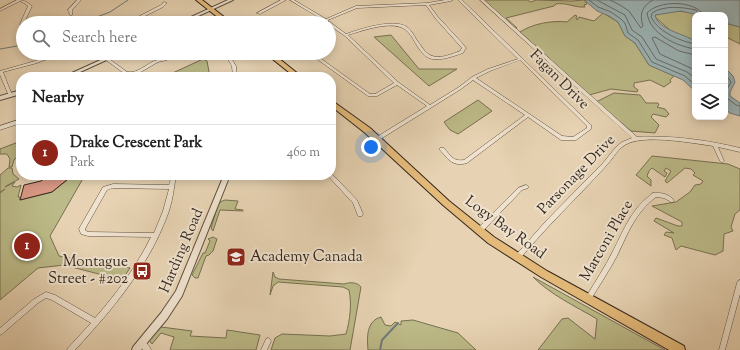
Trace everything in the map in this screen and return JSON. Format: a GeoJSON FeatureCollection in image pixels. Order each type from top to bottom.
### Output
{"type":"FeatureCollection","features":[{"type":"Feature","properties":{"kind":"main road"},"geometry":{"type":"LineString","coordinates":[[199,0],[220,16]]}},
{"type":"Feature","properties":{"kind":"main road"},"geometry":{"type":"LineString","coordinates":[[277,60],[293,72]]}},
{"type":"Feature","properties":{"kind":"main road","name":"Logy Bay Road"},"geometry":{"type":"LineString","coordinates":[[336,106],[377,139],[479,231],[517,258],[680,350]]}},
{"type":"Feature","properties":{"kind":"street"},"geometry":{"type":"LineString","coordinates":[[0,10],[20,0],[30,6],[26,16]]}},
{"type":"Feature","properties":{"kind":"street"},"geometry":{"type":"LineString","coordinates":[[71,14],[70,10],[79,0]]}},
{"type":"Feature","properties":{"kind":"street"},"geometry":{"type":"LineString","coordinates":[[196,16],[231,0]]}},
{"type":"Feature","properties":{"kind":"street"},"geometry":{"type":"LineString","coordinates":[[259,12],[284,0]]}},
{"type":"Feature","properties":{"kind":"street"},"geometry":{"type":"LineString","coordinates":[[292,0],[318,16]]}},
{"type":"Feature","properties":{"kind":"street"},"geometry":{"type":"LineString","coordinates":[[334,16],[359,6],[427,4],[452,0]]}},
{"type":"Feature","properties":{"kind":"street","name":"Fagan Drive"},"geometry":{"type":"LineString","coordinates":[[460,0],[589,126],[589,128],[574,139],[561,138],[528,115]]}},
{"type":"Feature","properties":{"kind":"street"},"geometry":{"type":"LineString","coordinates":[[482,0],[635,138]]}},
{"type":"Feature","properties":{"kind":"street"},"geometry":{"type":"LineString","coordinates":[[142,16],[165,3]]}},
{"type":"Feature","properties":{"kind":"street"},"geometry":{"type":"LineString","coordinates":[[346,35],[369,27],[399,25],[407,29],[430,57],[443,58],[462,52],[462,46],[437,18],[427,4]]}},
{"type":"Feature","properties":{"kind":"street"},"geometry":{"type":"LineString","coordinates":[[336,28],[346,35],[397,83],[429,106]]}},
{"type":"Feature","properties":{"kind":"street"},"geometry":{"type":"LineString","coordinates":[[377,139],[460,88],[473,78],[496,67],[520,59]]}},
{"type":"Feature","properties":{"kind":"street"},"geometry":{"type":"LineString","coordinates":[[10,95],[0,72],[42,60]]}},
{"type":"Feature","properties":{"kind":"street"},"geometry":{"type":"LineString","coordinates":[[77,72],[105,60]]}},
{"type":"Feature","properties":{"kind":"street"},"geometry":{"type":"LineString","coordinates":[[108,60],[125,72]]}},
{"type":"Feature","properties":{"kind":"street"},"geometry":{"type":"LineString","coordinates":[[138,72],[162,60]]}},
{"type":"Feature","properties":{"kind":"street"},"geometry":{"type":"LineString","coordinates":[[230,60],[234,66],[235,72]]}},
{"type":"Feature","properties":{"kind":"street"},"geometry":{"type":"LineString","coordinates":[[321,60],[369,95],[376,95],[397,83]]}},
{"type":"Feature","properties":{"kind":"street"},"geometry":{"type":"LineString","coordinates":[[442,149],[453,161],[458,163],[465,162],[528,115],[473,78]]}},
{"type":"Feature","properties":{"kind":"street"},"geometry":{"type":"LineString","coordinates":[[0,98],[16,93]]}},
{"type":"Feature","properties":{"kind":"street"},"geometry":{"type":"LineString","coordinates":[[0,128],[16,123]]}},
{"type":"Feature","properties":{"kind":"street","name":"Parsonage Drive"},"geometry":{"type":"LineString","coordinates":[[517,258],[546,225],[605,164],[622,143],[635,138],[650,137],[715,145],[740,150]]}},
{"type":"Feature","properties":{"kind":"street"},"geometry":{"type":"LineString","coordinates":[[715,145],[722,161]]}},
{"type":"Feature","properties":{"kind":"street"},"geometry":{"type":"LineString","coordinates":[[70,350],[96,322],[132,276],[156,235],[168,203],[173,180]]}},
{"type":"Feature","properties":{"kind":"street","name":"Harding Road"},"geometry":{"type":"LineString","coordinates":[[136,350],[164,316],[179,293],[225,180]]}},
{"type":"Feature","properties":{"kind":"street"},"geometry":{"type":"LineString","coordinates":[[335,180],[355,202],[360,214]]}},
{"type":"Feature","properties":{"kind":"street"},"geometry":{"type":"LineString","coordinates":[[156,235],[88,234],[82,230],[102,192],[109,186],[171,187]]}},
{"type":"Feature","properties":{"kind":"street"},"geometry":{"type":"LineString","coordinates":[[479,231],[520,189],[526,187]]}},
{"type":"Feature","properties":{"kind":"street","name":"Marconi Place"},"geometry":{"type":"LineString","coordinates":[[588,299],[615,253],[633,216],[646,200],[655,195],[665,196],[671,200]]}},
{"type":"Feature","properties":{"kind":"street"},"geometry":{"type":"LineString","coordinates":[[722,350],[740,283]]}},
{"type":"Feature","properties":{"kind":"street"},"geometry":{"type":"LineString","coordinates":[[0,332],[36,301],[46,295],[53,297],[96,322]]}},
{"type":"Feature","properties":{"kind":"street"},"geometry":{"type":"LineString","coordinates":[[264,350],[268,341]]}},
{"type":"Feature","properties":{"kind":"street"},"geometry":{"type":"LineString","coordinates":[[142,344],[148,350]]}},
{"type":"Feature","properties":{"kind":"shaded area"},"geometry":{"type":"Polygon","coordinates":[[[484,0],[527,0],[531,2],[536,0],[584,0],[587,4],[584,5],[585,7],[581,7],[556,4],[554,6],[506,18],[517,28],[514,28],[484,0]]]}},
{"type":"Feature","properties":{"kind":"shaded area"},"geometry":{"type":"Polygon","coordinates":[[[673,11],[692,13],[692,40],[671,31],[655,17],[655,15],[673,11]]]}},
{"type":"Feature","properties":{"kind":"shaded area"},"geometry":{"type":"Polygon","coordinates":[[[603,13],[618,22],[625,36],[635,43],[649,65],[674,76],[670,80],[671,82],[664,87],[650,80],[634,83],[634,87],[638,90],[637,92],[611,89],[589,95],[520,32],[542,23],[567,22],[575,15],[577,16],[577,20],[579,17],[594,21],[603,13]]]}},
{"type":"Feature","properties":{"kind":"shaded area"},"geometry":{"type":"Polygon","coordinates":[[[728,24],[740,27],[740,44],[728,38],[728,24]]]}},
{"type":"Feature","properties":{"kind":"shaded area"},"geometry":{"type":"Polygon","coordinates":[[[391,35],[419,69],[457,69],[429,86],[374,37],[391,35]]]}},
{"type":"Feature","properties":{"kind":"shaded area"},"geometry":{"type":"Polygon","coordinates":[[[201,60],[205,60],[207,61],[209,72],[175,72],[201,60]]]}},
{"type":"Feature","properties":{"kind":"shaded area"},"geometry":{"type":"Polygon","coordinates":[[[614,93],[640,95],[646,103],[658,103],[659,105],[657,107],[665,109],[669,114],[666,117],[653,114],[651,117],[659,125],[655,133],[631,131],[596,102],[614,93]]]}},
{"type":"Feature","properties":{"kind":"shaded area"},"geometry":{"type":"Polygon","coordinates":[[[478,100],[492,111],[458,134],[450,130],[444,122],[478,100]]]}},
{"type":"Feature","properties":{"kind":"shaded area"},"geometry":{"type":"Polygon","coordinates":[[[16,143],[16,158],[12,167],[9,167],[10,159],[7,154],[0,154],[0,149],[16,143]]]}},
{"type":"Feature","properties":{"kind":"shaded area"},"geometry":{"type":"Polygon","coordinates":[[[652,156],[728,164],[740,169],[740,210],[735,214],[731,227],[733,231],[724,234],[723,251],[715,255],[681,246],[676,250],[672,238],[664,235],[666,232],[674,233],[654,221],[656,218],[678,226],[682,226],[682,222],[652,206],[676,202],[690,192],[695,185],[701,184],[703,181],[693,175],[695,173],[691,169],[685,168],[667,183],[665,181],[671,171],[666,168],[664,171],[667,173],[665,177],[652,168],[647,176],[651,180],[651,186],[636,175],[652,156]]]}},
{"type":"Feature","properties":{"kind":"shaded area"},"geometry":{"type":"Polygon","coordinates":[[[8,168],[12,168],[13,174],[17,180],[5,187],[15,182],[12,186],[17,187],[21,185],[18,197],[20,197],[20,200],[52,192],[67,180],[82,180],[50,236],[59,256],[130,268],[122,280],[64,265],[38,268],[0,300],[0,193],[5,189],[0,192],[0,175],[8,168]]]}},
{"type":"Feature","properties":{"kind":"shaded area"},"geometry":{"type":"Polygon","coordinates":[[[225,200],[238,201],[235,209],[243,211],[220,210],[213,231],[211,228],[218,205],[220,202],[225,200]]]}},
{"type":"Feature","properties":{"kind":"shaded area"},"geometry":{"type":"Polygon","coordinates":[[[213,237],[217,239],[213,251],[206,256],[198,278],[195,278],[192,275],[203,253],[205,253],[210,241],[208,239],[213,237]]]}},
{"type":"Feature","properties":{"kind":"shaded area"},"geometry":{"type":"Polygon","coordinates":[[[273,272],[275,277],[279,279],[344,284],[353,283],[358,284],[361,287],[350,350],[271,350],[275,338],[282,334],[330,336],[346,334],[350,306],[349,290],[343,287],[278,282],[273,286],[270,295],[273,272]]]}},
{"type":"Feature","properties":{"kind":"shaded area"},"geometry":{"type":"Polygon","coordinates":[[[533,277],[665,350],[538,350],[562,319],[568,318],[595,339],[597,319],[555,295],[533,277]]]}},
{"type":"Feature","properties":{"kind":"shaded area"},"geometry":{"type":"Polygon","coordinates":[[[381,317],[385,325],[391,326],[395,322],[401,325],[401,321],[413,320],[458,333],[476,350],[368,350],[368,330],[372,322],[381,317]]]}},
{"type":"Feature","properties":{"kind":"shaded area"},"geometry":{"type":"Polygon","coordinates":[[[161,327],[192,331],[190,336],[226,338],[227,330],[260,335],[256,350],[170,350],[174,337],[161,333],[152,344],[149,340],[161,327]]]}},
{"type":"Feature","properties":{"kind":"water"},"geometry":{"type":"Polygon","coordinates":[[[584,0],[740,0],[740,27],[728,24],[728,12],[692,12],[692,14],[681,11],[655,15],[657,20],[666,28],[692,39],[692,88],[683,80],[649,65],[635,43],[625,36],[618,22],[597,11],[584,0]]]}},
{"type":"Feature","properties":{"kind":"water"},"geometry":{"type":"Polygon","coordinates":[[[728,71],[733,76],[735,82],[730,92],[730,96],[740,103],[740,116],[728,111],[728,71]]]}},
{"type":"Feature","properties":{"kind":"building"},"geometry":{"type":"Polygon","coordinates":[[[67,180],[52,192],[20,200],[24,185],[41,181],[67,180]]]}},
{"type":"Feature","properties":{"kind":"waterway"},"geometry":{"type":"LineString","coordinates":[[99,16],[110,12],[128,0]]}},
{"type":"Feature","properties":{"kind":"waterway"},"geometry":{"type":"LineString","coordinates":[[0,49],[16,46]]}},
{"type":"Feature","properties":{"kind":"waterway"},"geometry":{"type":"LineString","coordinates":[[380,350],[382,340],[398,323]]}},
{"type":"Feature","properties":{"kind":"place","name":"Drake Crescent Park"},"geometry":{"type":"Point","coordinates":[27,246]}},
{"type":"Feature","properties":{"kind":"place","name":"Academy Canada"},"geometry":{"type":"Point","coordinates":[236,257]}},
{"type":"Feature","properties":{"kind":"place","name":"Montague Street - #202"},"geometry":{"type":"Point","coordinates":[142,271]}}]}
